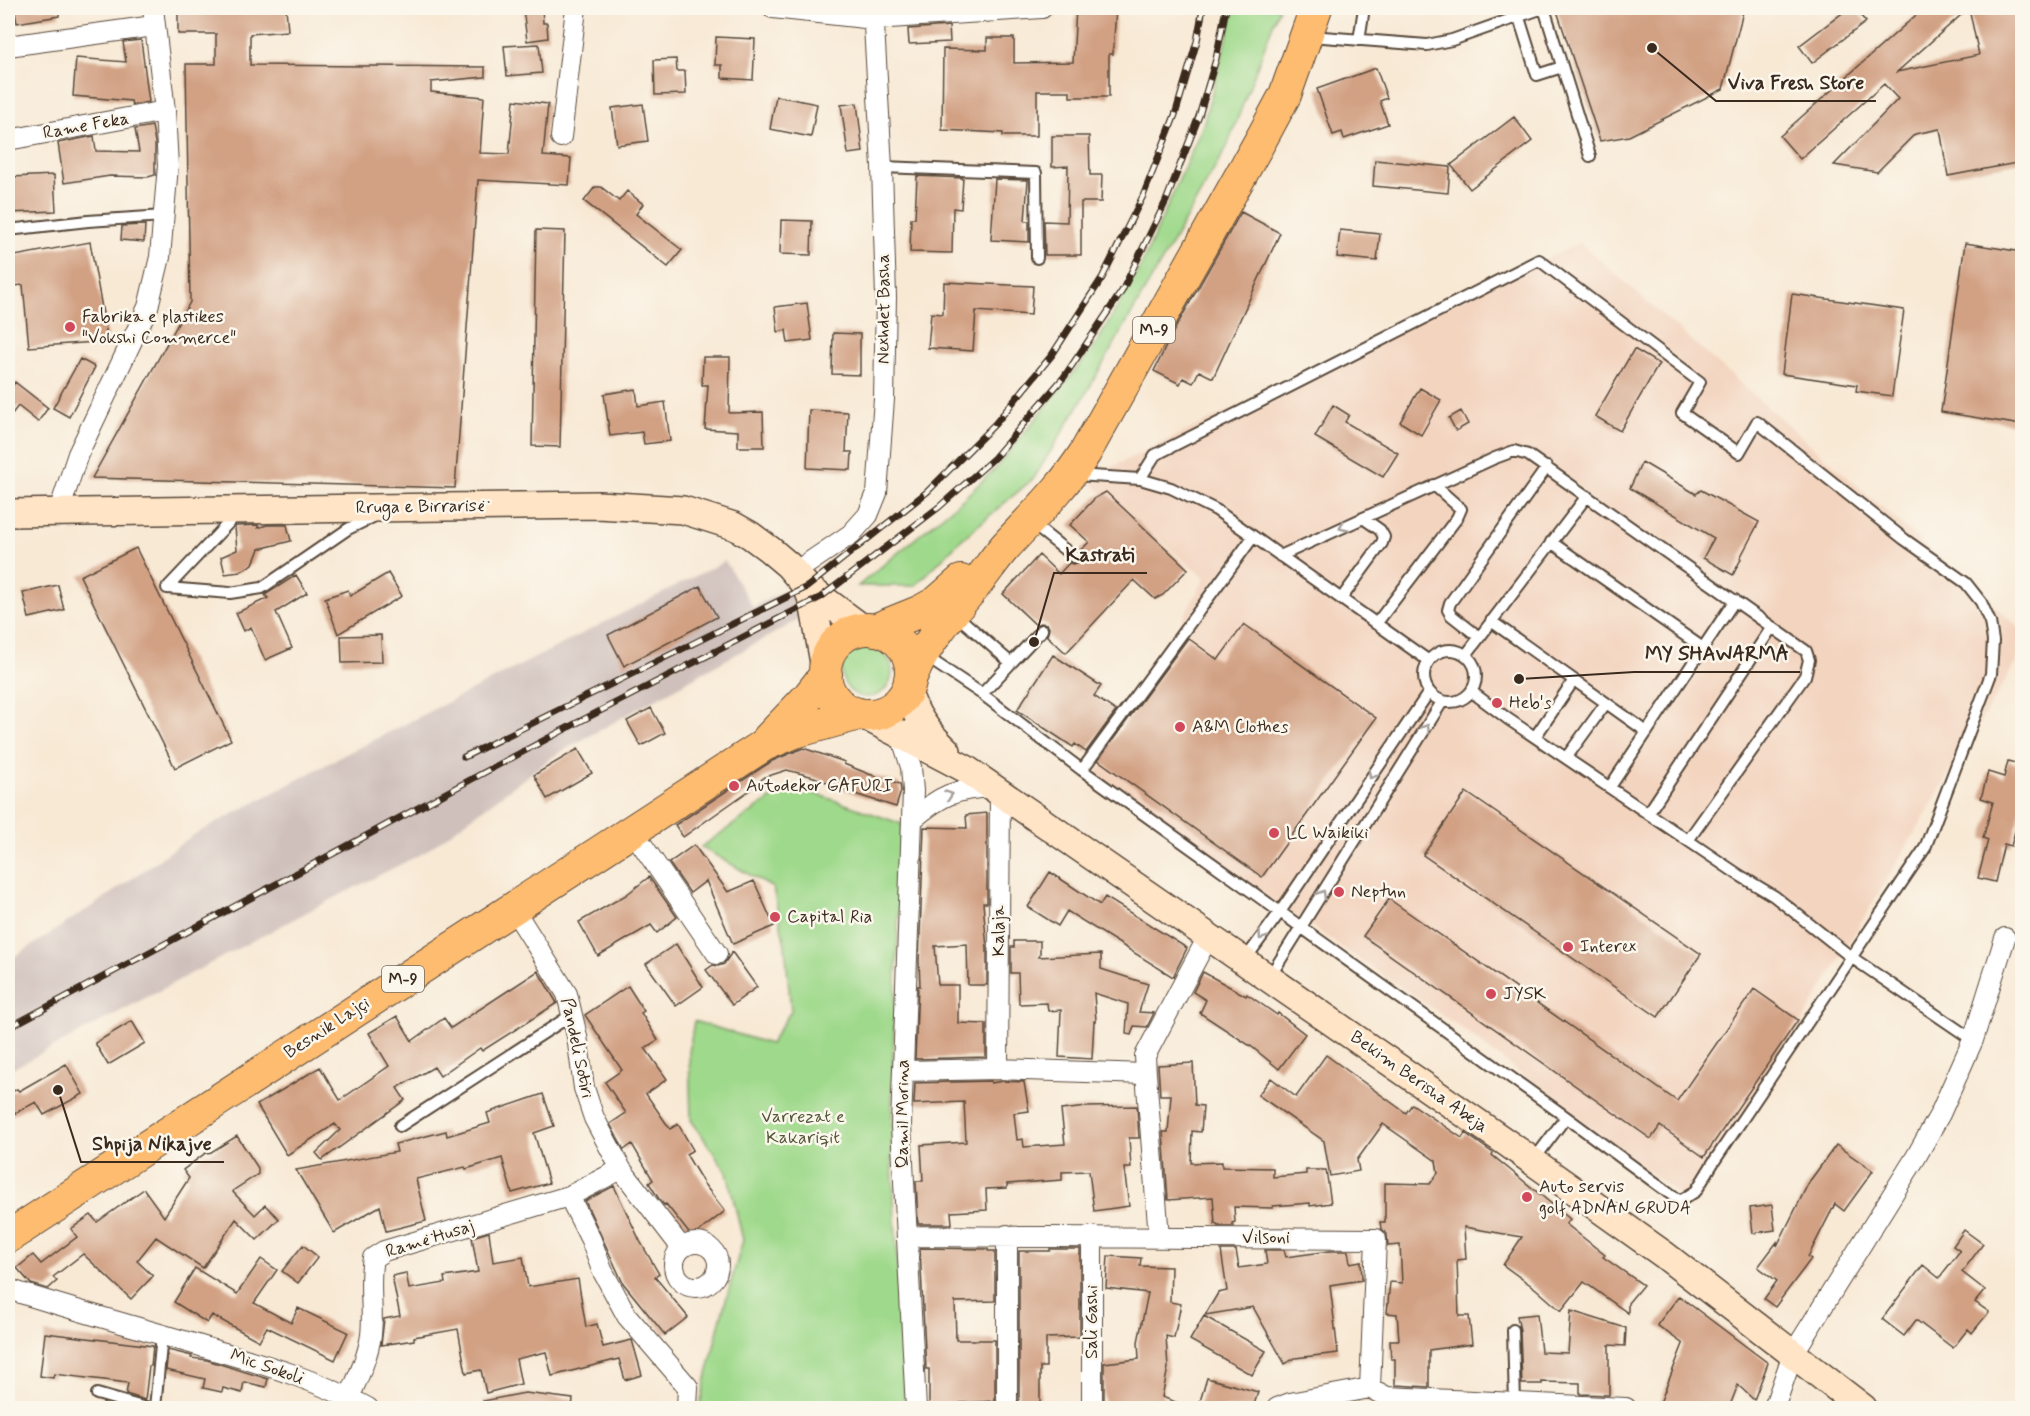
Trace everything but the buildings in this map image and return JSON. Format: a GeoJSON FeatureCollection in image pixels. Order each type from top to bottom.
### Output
{"type":"FeatureCollection","features":[{"type":"Feature","properties":{"kind":"main road","name":"M-9"},"geometry":{"type":"LineString","coordinates":[[861,714],[884,712],[894,706],[952,611],[1071,474],[1089,446],[1285,95],[1312,22]]}},
{"type":"Feature","properties":{"kind":"main road","name":"M-9"},"geometry":{"type":"LineString","coordinates":[[826,671],[828,656],[842,638],[852,632],[870,630],[906,618],[937,602],[1003,550]]}},
{"type":"Feature","properties":{"kind":"main road"},"geometry":{"type":"LineString","coordinates":[[870,630],[894,639],[902,647],[913,674]]}},
{"type":"Feature","properties":{"kind":"main road"},"geometry":{"type":"LineString","coordinates":[[826,671],[829,690],[835,699],[843,707],[861,714]]}},
{"type":"Feature","properties":{"kind":"main road","name":"Besnik Lajçi"},"geometry":{"type":"LineString","coordinates":[[764,745],[775,730],[808,697],[826,671]]}},
{"type":"Feature","properties":{"kind":"main road","name":"Besnik Lajçi"},"geometry":{"type":"LineString","coordinates":[[8,1237],[764,745],[795,732],[861,714]]}},
{"type":"Feature","properties":{"kind":"main road","name":"Besnik Lajçi"},"geometry":{"type":"LineString","coordinates":[[8,1223],[42,1214]]}},
{"type":"Feature","properties":{"kind":"street"},"geometry":{"type":"LineString","coordinates":[[561,137],[576,8]]}},
{"type":"Feature","properties":{"kind":"street"},"geometry":{"type":"LineString","coordinates":[[773,8],[873,13],[1042,8]]}},
{"type":"Feature","properties":{"kind":"street","name":"Nexhdet Basha"},"geometry":{"type":"LineString","coordinates":[[801,580],[868,515],[877,494],[884,399],[886,297],[882,167],[873,13]]}},
{"type":"Feature","properties":{"kind":"street"},"geometry":{"type":"LineString","coordinates":[[8,46],[153,17],[165,111],[168,166],[164,216],[160,257],[148,307],[78,454],[59,511]]}},
{"type":"Feature","properties":{"kind":"street","name":"Rame Feka"},"geometry":{"type":"LineString","coordinates":[[8,140],[165,111]]}},
{"type":"Feature","properties":{"kind":"street","name":"Rruga e Birrarisë"},"geometry":{"type":"LineString","coordinates":[[8,513],[598,505],[683,510],[713,518],[750,535],[776,554],[801,580],[870,630]]}},
{"type":"Feature","properties":{"kind":"street"},"geometry":{"type":"LineString","coordinates":[[801,580],[813,602],[826,671]]}},
{"type":"Feature","properties":{"kind":"street","name":"Bekim Berisha Abeja"},"geometry":{"type":"LineString","coordinates":[[913,674],[914,711],[925,728],[966,769]]}},
{"type":"Feature","properties":{"kind":"street","name":"Bekim Berisha Abeja"},"geometry":{"type":"LineString","coordinates":[[861,714],[966,769],[1533,1161],[1663,1254],[1863,1408]]}},
{"type":"Feature","properties":{"kind":"street","name":"Qamil Morina"},"geometry":{"type":"LineString","coordinates":[[901,735],[911,767],[913,819],[901,1136],[915,1408]]}},
{"type":"Feature","properties":{"kind":"street"},"geometry":{"type":"LineString","coordinates":[[913,819],[937,799],[950,794],[996,790]]}},
{"type":"Feature","properties":{"kind":"street","name":"Kalaja"},"geometry":{"type":"LineString","coordinates":[[996,790],[998,1069]]}},
{"type":"Feature","properties":{"kind":"street"},"geometry":{"type":"LineString","coordinates":[[632,830],[717,954]]}},
{"type":"Feature","properties":{"kind":"street","name":"Pandeli Sotiri"},"geometry":{"type":"LineString","coordinates":[[513,908],[567,994],[573,1014],[584,1088],[594,1118],[621,1169],[681,1247]]}},
{"type":"Feature","properties":{"kind":"street"},"geometry":{"type":"LineString","coordinates":[[1159,1237],[1145,1056],[1208,936]]}},
{"type":"Feature","properties":{"kind":"street"},"geometry":{"type":"LineString","coordinates":[[1774,1408],[1793,1354],[1916,1157],[1940,1114],[1973,1040],[2004,938]]}},
{"type":"Feature","properties":{"kind":"street"},"geometry":{"type":"LineString","coordinates":[[903,1071],[998,1069],[1146,1074]]}},
{"type":"Feature","properties":{"kind":"street","name":"Ramë Husaj"},"geometry":{"type":"LineString","coordinates":[[349,1398],[365,1361],[371,1333],[370,1271],[373,1258],[384,1251],[570,1196],[621,1169]]}},
{"type":"Feature","properties":{"kind":"street"},"geometry":{"type":"LineString","coordinates":[[570,1196],[591,1240],[602,1270],[627,1316],[688,1387],[687,1408]]}},
{"type":"Feature","properties":{"kind":"street"},"geometry":{"type":"LineString","coordinates":[[1007,1235],[1007,1400]]}},
{"type":"Feature","properties":{"kind":"street","name":"Vilsoni"},"geometry":{"type":"LineString","coordinates":[[907,1236],[1376,1239],[1382,1398]]}},
{"type":"Feature","properties":{"kind":"street","name":"Sali Gashi"},"geometry":{"type":"LineString","coordinates":[[1092,1236],[1092,1408]]}},
{"type":"Feature","properties":{"kind":"street","name":"Mic Sokoli"},"geometry":{"type":"LineString","coordinates":[[8,1290],[258,1363],[349,1398],[368,1408]]}},
{"type":"Feature","properties":{"kind":"street"},"geometry":{"type":"LineString","coordinates":[[1278,1408],[1290,1403],[1382,1398],[1626,1408]]}},
{"type":"Feature","properties":{"kind":"lane"},"geometry":{"type":"LineString","coordinates":[[1359,40],[1364,8]]}},
{"type":"Feature","properties":{"kind":"lane"},"geometry":{"type":"LineString","coordinates":[[1312,22],[1359,40],[1427,45],[1452,40],[1517,12],[1544,8],[1590,156]]}},
{"type":"Feature","properties":{"kind":"lane"},"geometry":{"type":"LineString","coordinates":[[1517,12],[1537,75],[1562,67]]}},
{"type":"Feature","properties":{"kind":"lane"},"geometry":{"type":"LineString","coordinates":[[882,167],[1036,173],[1037,258]]}},
{"type":"Feature","properties":{"kind":"lane"},"geometry":{"type":"LineString","coordinates":[[8,230],[88,221],[164,216]]}},
{"type":"Feature","properties":{"kind":"lane"},"geometry":{"type":"LineString","coordinates":[[913,674],[982,694],[1082,770],[1566,1117],[1680,1202],[1696,1191],[1925,848],[1991,674],[1993,640],[1981,602],[1966,583],[1904,539],[1757,422],[1739,453],[1682,413],[1700,382],[1539,260],[1155,455],[1140,478]]}},
{"type":"Feature","properties":{"kind":"lane"},"geometry":{"type":"LineString","coordinates":[[1280,556],[1514,451],[1528,454],[1806,651],[1809,660],[1805,676],[1689,839]]}},
{"type":"Feature","properties":{"kind":"lane"},"geometry":{"type":"LineString","coordinates":[[1479,637],[1451,615],[1448,610],[1450,603],[1546,467]]}},
{"type":"Feature","properties":{"kind":"lane"},"geometry":{"type":"LineString","coordinates":[[1071,474],[1140,478],[1171,488],[1215,510],[1429,661]]}},
{"type":"Feature","properties":{"kind":"lane"},"geometry":{"type":"LineString","coordinates":[[1376,624],[1457,518],[1461,509],[1434,485]]}},
{"type":"Feature","properties":{"kind":"lane"},"geometry":{"type":"LineString","coordinates":[[1466,655],[1587,496]]}},
{"type":"Feature","properties":{"kind":"lane"},"geometry":{"type":"LineString","coordinates":[[242,509],[167,588],[230,593],[262,588],[348,529],[395,507]]}},
{"type":"Feature","properties":{"kind":"lane"},"geometry":{"type":"LineString","coordinates":[[1341,599],[1384,537],[1380,530],[1363,518]]}},
{"type":"Feature","properties":{"kind":"lane"},"geometry":{"type":"LineString","coordinates":[[1030,522],[1074,557]]}},
{"type":"Feature","properties":{"kind":"lane"},"geometry":{"type":"LineString","coordinates":[[1082,770],[1253,537]]}},
{"type":"Feature","properties":{"kind":"lane"},"geometry":{"type":"LineString","coordinates":[[1551,542],[1703,648]]}},
{"type":"Feature","properties":{"kind":"lane"},"geometry":{"type":"LineString","coordinates":[[1610,787],[1735,600]]}},
{"type":"Feature","properties":{"kind":"lane"},"geometry":{"type":"LineString","coordinates":[[952,611],[1011,663]]}},
{"type":"Feature","properties":{"kind":"lane"},"geometry":{"type":"LineString","coordinates":[[1491,621],[1647,732]]}},
{"type":"Feature","properties":{"kind":"lane"},"geometry":{"type":"LineString","coordinates":[[1649,812],[1772,627]]}},
{"type":"Feature","properties":{"kind":"lane"},"geometry":{"type":"LineString","coordinates":[[982,694],[1041,630]]}},
{"type":"Feature","properties":{"kind":"lane"},"geometry":{"type":"LineString","coordinates":[[1442,651],[1458,651],[1466,655],[1472,661],[1477,676],[1472,692],[1459,702],[1442,702],[1429,692],[1425,685],[1424,676],[1429,661],[1442,651]]}},
{"type":"Feature","properties":{"kind":"lane"},"geometry":{"type":"LineString","coordinates":[[1535,737],[1574,680]]}},
{"type":"Feature","properties":{"kind":"lane"},"geometry":{"type":"LineString","coordinates":[[1244,961],[1280,912],[1429,692]]}},
{"type":"Feature","properties":{"kind":"lane"},"geometry":{"type":"LineString","coordinates":[[1472,692],[1566,758],[1774,896],[1851,957],[1973,1040]]}},
{"type":"Feature","properties":{"kind":"lane"},"geometry":{"type":"LineString","coordinates":[[1268,978],[1442,702]]}},
{"type":"Feature","properties":{"kind":"lane"},"geometry":{"type":"LineString","coordinates":[[1566,758],[1606,703]]}},
{"type":"Feature","properties":{"kind":"lane"},"geometry":{"type":"LineString","coordinates":[[400,1126],[573,1014]]}},
{"type":"Feature","properties":{"kind":"lane"},"geometry":{"type":"LineString","coordinates":[[1533,1161],[1566,1117]]}},
{"type":"Feature","properties":{"kind":"lane"},"geometry":{"type":"LineString","coordinates":[[1514,1330],[1515,1404]]}},
{"type":"Feature","properties":{"kind":"lane"},"geometry":{"type":"LineString","coordinates":[[155,1408],[162,1335]]}},
{"type":"Feature","properties":{"kind":"lane"},"geometry":{"type":"LineString","coordinates":[[97,1394],[146,1408]]}},
{"type":"Feature","properties":{"kind":"shaded area"},"geometry":{"type":"Polygon","coordinates":[[[1580,243],[2022,630],[2022,652],[1693,1206],[1461,1028],[1094,779],[1205,578],[1086,479],[1580,243]]]}},
{"type":"Feature","properties":{"kind":"shaded area"},"geometry":{"type":"Polygon","coordinates":[[[725,561],[753,607],[789,588],[805,616],[557,754],[425,852],[8,1071],[8,961],[106,897],[195,834],[346,754],[725,561]]]}},
{"type":"Feature","properties":{"kind":"green space"},"geometry":{"type":"Polygon","coordinates":[[[1235,8],[1279,8],[1227,147],[1085,395],[1034,478],[962,539],[915,586],[858,586],[963,499],[995,469],[1095,346],[1142,264],[1203,125],[1235,8]]]}},
{"type":"Feature","properties":{"kind":"green space"},"geometry":{"type":"Polygon","coordinates":[[[867,647],[885,654],[892,672],[885,690],[867,697],[849,690],[842,672],[849,654],[867,647]]]}},
{"type":"Feature","properties":{"kind":"green space","name":"Varrezat e Kakariqit"},"geometry":{"type":"Polygon","coordinates":[[[791,785],[902,824],[892,1086],[892,1162],[905,1408],[699,1408],[743,1240],[727,1172],[691,1120],[689,1052],[694,1021],[770,1044],[791,1011],[785,945],[773,888],[701,847],[791,785]]]}},
{"type":"Feature","properties":{"kind":"railway"},"geometry":{"type":"LineString","coordinates":[[464,757],[807,587],[927,492],[995,424],[1052,355],[1102,278],[1143,196],[1175,115],[1197,41],[1203,8]]}},
{"type":"Feature","properties":{"kind":"railway"},"geometry":{"type":"LineString","coordinates":[[8,1028],[569,727],[821,597],[939,507],[994,458],[1064,377],[1122,291],[1166,201],[1199,116],[1216,59],[1226,8]]}},
{"type":"Feature","properties":{"kind":"place","name":"Viva Fresh Store"},"geometry":{"type":"Point","coordinates":[1652,48]}},
{"type":"Feature","properties":{"kind":"place","name":"Fabrika e plastikes \"Vokshi Commerce\""},"geometry":{"type":"Point","coordinates":[70,327]}},
{"type":"Feature","properties":{"kind":"place","name":"Kastrati"},"geometry":{"type":"Point","coordinates":[1034,642]}},
{"type":"Feature","properties":{"kind":"place","name":"MY SHAWARMA"},"geometry":{"type":"Point","coordinates":[1519,679]}},
{"type":"Feature","properties":{"kind":"place","name":"Heb's"},"geometry":{"type":"Point","coordinates":[1497,703]}},
{"type":"Feature","properties":{"kind":"place","name":"A&M Clothes"},"geometry":{"type":"Point","coordinates":[1180,727]}},
{"type":"Feature","properties":{"kind":"place","name":"Autodekor GAFURI"},"geometry":{"type":"Point","coordinates":[734,786]}},
{"type":"Feature","properties":{"kind":"place","name":"LC Waikiki"},"geometry":{"type":"Point","coordinates":[1274,833]}},
{"type":"Feature","properties":{"kind":"place","name":"Neptun"},"geometry":{"type":"Point","coordinates":[1339,892]}},
{"type":"Feature","properties":{"kind":"place","name":"Capital Ria"},"geometry":{"type":"Point","coordinates":[775,917]}},
{"type":"Feature","properties":{"kind":"place","name":"Interex"},"geometry":{"type":"Point","coordinates":[1568,947]}},
{"type":"Feature","properties":{"kind":"place","name":"JYSK"},"geometry":{"type":"Point","coordinates":[1491,994]}},
{"type":"Feature","properties":{"kind":"place","name":"Shpija Nikajve"},"geometry":{"type":"Point","coordinates":[58,1090]}},
{"type":"Feature","properties":{"kind":"place","name":"Auto servis golf ADNAN GRUDA"},"geometry":{"type":"Point","coordinates":[1527,1197]}}]}
